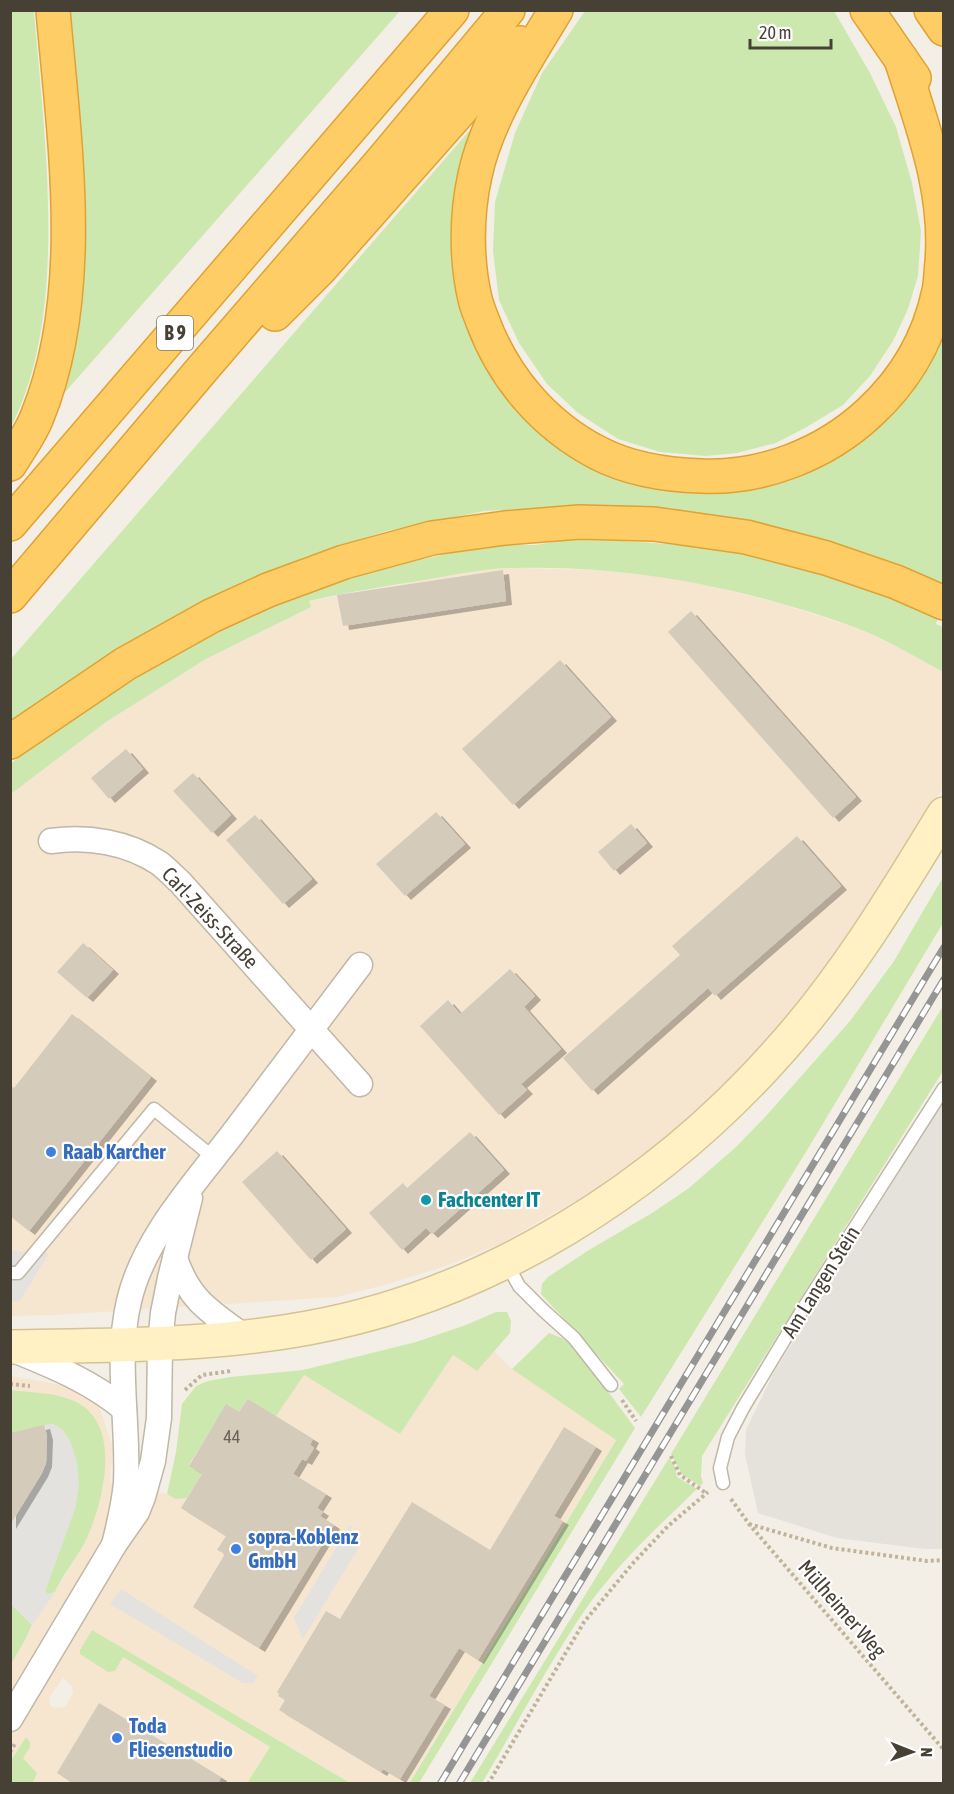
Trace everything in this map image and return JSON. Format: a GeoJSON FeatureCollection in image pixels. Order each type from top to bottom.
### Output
{"type":"FeatureCollection","features":[{"type":"Feature","properties":{"kind":"highway"},"geometry":{"type":"LineString","coordinates":[[10,464],[37,418],[56,358],[67,290],[68,220],[53,10]]}},
{"type":"Feature","properties":{"kind":"highway","name":"B 9"},"geometry":{"type":"LineString","coordinates":[[10,524],[452,10]]}},
{"type":"Feature","properties":{"kind":"highway","name":"B 9"},"geometry":{"type":"LineString","coordinates":[[10,596],[508,10]]}},
{"type":"Feature","properties":{"kind":"highway"},"geometry":{"type":"LineString","coordinates":[[204,367],[252,335],[286,305],[548,10]]}},
{"type":"Feature","properties":{"kind":"highway"},"geometry":{"type":"LineString","coordinates":[[556,10],[515,77],[492,124],[475,174],[470,210],[469,260],[475,301],[492,346],[513,380],[535,407],[561,430],[599,454],[635,466],[676,475],[715,477],[752,473],[790,461],[825,446],[856,425],[885,398],[906,371],[927,333],[940,289],[943,247],[941,198],[929,148],[901,59]]}},
{"type":"Feature","properties":{"kind":"highway"},"geometry":{"type":"LineString","coordinates":[[867,10],[944,121]]}},
{"type":"Feature","properties":{"kind":"highway"},"geometry":{"type":"LineString","coordinates":[[931,10],[944,29]]}},
{"type":"Feature","properties":{"kind":"highway"},"geometry":{"type":"LineString","coordinates":[[10,742],[125,664],[211,616],[268,590],[344,562],[432,538],[505,528],[579,522],[654,524],[746,537],[826,558],[896,582],[944,603]]}},
{"type":"Feature","properties":{"kind":"main road"},"geometry":{"type":"LineString","coordinates":[[10,1348],[160,1344],[244,1337],[310,1328],[386,1309],[453,1285],[563,1230],[644,1176],[675,1151],[746,1086],[781,1050],[839,976],[944,814]]}},
{"type":"Feature","properties":{"kind":"street","name":"Carl-Zeiss-Straße"},"geometry":{"type":"LineString","coordinates":[[51,841],[73,838],[104,841],[133,850],[159,864],[180,882],[360,1084]]}},
{"type":"Feature","properties":{"kind":"street"},"geometry":{"type":"LineString","coordinates":[[114,1545],[126,1481],[124,1345],[128,1302],[144,1261],[158,1235],[193,1184],[360,966]]}},
{"type":"Feature","properties":{"kind":"street"},"geometry":{"type":"LineString","coordinates":[[10,1719],[143,1497],[153,1461],[160,1399],[160,1344],[163,1313],[193,1184]]}},
{"type":"Feature","properties":{"kind":"street"},"geometry":{"type":"LineString","coordinates":[[175,1258],[185,1284],[196,1299],[244,1337]]}},
{"type":"Feature","properties":{"kind":"street"},"geometry":{"type":"LineString","coordinates":[[10,1348],[83,1381],[124,1409]]}},
{"type":"Feature","properties":{"kind":"lane","name":"Am Langen Stein"},"geometry":{"type":"LineString","coordinates":[[723,1483],[720,1468],[728,1437],[743,1408],[801,1311],[944,1088]]}},
{"type":"Feature","properties":{"kind":"lane"},"geometry":{"type":"LineString","coordinates":[[10,1273],[18,1273],[154,1109],[214,1158]]}},
{"type":"Feature","properties":{"kind":"lane"},"geometry":{"type":"LineString","coordinates":[[505,1261],[524,1291],[574,1338],[611,1385]]}},
{"type":"Feature","properties":{"kind":"path"},"geometry":{"type":"LineString","coordinates":[[611,1385],[636,1421]]}},
{"type":"Feature","properties":{"kind":"path"},"geometry":{"type":"LineString","coordinates":[[671,1456],[680,1475],[706,1493]]}},
{"type":"Feature","properties":{"kind":"path"},"geometry":{"type":"LineString","coordinates":[[488,1784],[584,1622],[634,1562],[668,1526],[706,1493],[723,1483]]}},
{"type":"Feature","properties":{"kind":"path","name":"Mülheimer Weg"},"geometry":{"type":"LineString","coordinates":[[723,1483],[749,1524],[944,1750]]}},
{"type":"Feature","properties":{"kind":"path"},"geometry":{"type":"LineString","coordinates":[[749,1524],[832,1548],[927,1561],[944,1560]]}},
{"type":"Feature","properties":{"kind":"shaded area"},"geometry":{"type":"Polygon","coordinates":[[[515,568],[601,570],[685,580],[782,604],[856,628],[943,672],[943,788],[842,945],[769,1039],[684,1125],[592,1191],[502,1243],[446,1266],[337,1297],[11,1316],[11,794],[106,722],[206,659],[311,607],[309,601],[480,570],[515,568]]]}},
{"type":"Feature","properties":{"kind":"shaded area"},"geometry":{"type":"Polygon","coordinates":[[[943,1102],[943,1549],[925,1549],[837,1538],[758,1513],[745,1454],[746,1430],[774,1372],[943,1102]]]}},
{"type":"Feature","properties":{"kind":"shaded area"},"geometry":{"type":"Polygon","coordinates":[[[11,1251],[49,1253],[20,1301],[11,1301],[11,1251]]]}},
{"type":"Feature","properties":{"kind":"shaded area"},"geometry":{"type":"Polygon","coordinates":[[[494,1351],[512,1369],[616,1439],[409,1783],[350,1783],[92,1631],[123,1657],[270,1747],[247,1783],[33,1783],[37,1773],[23,1758],[26,1738],[11,1762],[10,1664],[32,1625],[11,1604],[11,1433],[53,1424],[67,1533],[55,1592],[84,1544],[96,1514],[104,1483],[67,1397],[11,1390],[11,1376],[62,1385],[98,1403],[113,1448],[110,1482],[167,1494],[175,1499],[201,1474],[189,1466],[226,1404],[248,1399],[304,1375],[400,1434],[453,1355],[477,1370],[494,1351]],[[63,1678],[49,1698],[50,1705],[61,1708],[66,1706],[73,1692],[72,1686],[63,1678]]]}},
{"type":"Feature","properties":{"kind":"shaded area"},"geometry":{"type":"Polygon","coordinates":[[[53,1424],[63,1430],[70,1441],[77,1462],[79,1485],[75,1509],[45,1592],[48,1594],[55,1592],[32,1625],[11,1604],[10,1525],[42,1473],[47,1450],[44,1425],[53,1424]]]}},
{"type":"Feature","properties":{"kind":"shaded area"},"geometry":{"type":"Polygon","coordinates":[[[350,1525],[359,1547],[303,1639],[294,1618],[350,1525]]]}},
{"type":"Feature","properties":{"kind":"shaded area"},"geometry":{"type":"Polygon","coordinates":[[[121,1589],[258,1676],[253,1683],[243,1683],[110,1604],[121,1589]]]}},
{"type":"Feature","properties":{"kind":"green space"},"geometry":{"type":"Polygon","coordinates":[[[11,10],[34,11],[47,167],[48,223],[47,278],[41,331],[29,381],[11,427],[11,10]]]}},
{"type":"Feature","properties":{"kind":"green space"},"geometry":{"type":"Polygon","coordinates":[[[62,11],[400,11],[53,406],[62,11]]]}},
{"type":"Feature","properties":{"kind":"green space"},"geometry":{"type":"Polygon","coordinates":[[[585,11],[834,11],[870,73],[896,127],[912,183],[921,231],[918,276],[908,309],[893,341],[870,376],[843,405],[776,443],[737,453],[706,456],[660,452],[618,439],[578,413],[547,384],[519,343],[499,300],[493,251],[495,202],[515,133],[542,73],[585,11]]]}},
{"type":"Feature","properties":{"kind":"green space"},"geometry":{"type":"Polygon","coordinates":[[[483,115],[457,237],[557,442],[788,473],[943,318],[943,584],[838,544],[760,523],[638,509],[542,508],[484,511],[387,531],[304,557],[192,609],[126,645],[11,722],[11,659],[483,115]]]}},
{"type":"Feature","properties":{"kind":"green space"},"geometry":{"type":"Polygon","coordinates":[[[567,540],[644,542],[721,550],[797,565],[871,587],[938,618],[936,624],[943,627],[943,672],[888,642],[854,627],[730,590],[602,570],[504,568],[481,570],[309,601],[311,607],[206,659],[106,722],[11,794],[11,763],[157,664],[231,626],[297,596],[382,568],[460,551],[567,540]]]}},
{"type":"Feature","properties":{"kind":"green space"},"geometry":{"type":"Polygon","coordinates":[[[943,877],[943,923],[806,1152],[641,1417],[619,1389],[624,1384],[541,1294],[542,1284],[548,1277],[589,1250],[689,1188],[736,1147],[850,1021],[894,961],[943,877]]]}},
{"type":"Feature","properties":{"kind":"green space"},"geometry":{"type":"Polygon","coordinates":[[[943,1006],[943,1071],[702,1456],[703,1483],[700,1486],[682,1474],[671,1454],[943,1006]]]}},
{"type":"Feature","properties":{"kind":"green space"},"geometry":{"type":"Polygon","coordinates":[[[496,1312],[507,1312],[511,1321],[510,1333],[477,1371],[453,1355],[400,1434],[304,1375],[276,1416],[248,1399],[239,1412],[226,1405],[189,1465],[202,1474],[187,1498],[175,1499],[167,1494],[176,1452],[182,1404],[196,1386],[230,1377],[303,1370],[416,1342],[496,1312]]]}},
{"type":"Feature","properties":{"kind":"green space"},"geometry":{"type":"Polygon","coordinates":[[[549,1333],[562,1338],[576,1348],[635,1428],[419,1783],[409,1784],[616,1440],[512,1369],[549,1333]]]}},
{"type":"Feature","properties":{"kind":"green space"},"geometry":{"type":"Polygon","coordinates":[[[11,1390],[54,1395],[78,1403],[92,1415],[101,1431],[105,1449],[102,1490],[91,1529],[55,1592],[48,1594],[45,1592],[70,1441],[63,1431],[53,1424],[11,1433],[11,1390]]]}},
{"type":"Feature","properties":{"kind":"green space"},"geometry":{"type":"Polygon","coordinates":[[[669,1458],[675,1467],[677,1477],[697,1489],[638,1547],[597,1593],[558,1653],[482,1783],[470,1783],[669,1458]]]}},
{"type":"Feature","properties":{"kind":"green space"},"geometry":{"type":"Polygon","coordinates":[[[11,1604],[32,1625],[11,1664],[11,1604]]]}},
{"type":"Feature","properties":{"kind":"green space"},"geometry":{"type":"Polygon","coordinates":[[[92,1630],[350,1783],[247,1783],[270,1747],[123,1657],[115,1671],[108,1672],[83,1656],[80,1650],[92,1630]]]}},
{"type":"Feature","properties":{"kind":"green space"},"geometry":{"type":"Polygon","coordinates":[[[26,1737],[30,1742],[30,1747],[23,1758],[37,1773],[33,1783],[11,1783],[10,1762],[26,1737]]]}},
{"type":"Feature","properties":{"kind":"building"},"geometry":{"type":"Polygon","coordinates":[[[503,570],[506,601],[343,626],[337,595],[503,570]]]}},
{"type":"Feature","properties":{"kind":"building"},"geometry":{"type":"Polygon","coordinates":[[[691,611],[856,797],[833,818],[668,632],[691,611]]]}},
{"type":"Feature","properties":{"kind":"building"},"geometry":{"type":"Polygon","coordinates":[[[560,660],[611,717],[513,805],[462,749],[560,660]]]}},
{"type":"Feature","properties":{"kind":"building"},"geometry":{"type":"Polygon","coordinates":[[[126,749],[143,769],[109,799],[91,778],[126,749]]]}},
{"type":"Feature","properties":{"kind":"building"},"geometry":{"type":"Polygon","coordinates":[[[193,773],[231,815],[212,833],[173,791],[193,773]]]}},
{"type":"Feature","properties":{"kind":"building"},"geometry":{"type":"Polygon","coordinates":[[[436,812],[465,844],[405,896],[376,864],[436,812]]]}},
{"type":"Feature","properties":{"kind":"building"},"geometry":{"type":"Polygon","coordinates":[[[255,815],[312,879],[283,904],[226,840],[255,815]]]}},
{"type":"Feature","properties":{"kind":"building"},"geometry":{"type":"Polygon","coordinates":[[[631,824],[647,843],[614,871],[598,852],[631,824]]]}},
{"type":"Feature","properties":{"kind":"building"},"geometry":{"type":"Polygon","coordinates":[[[797,836],[841,886],[715,996],[708,988],[592,1091],[563,1058],[680,955],[672,946],[797,836]]]}},
{"type":"Feature","properties":{"kind":"building"},"geometry":{"type":"Polygon","coordinates":[[[83,943],[113,970],[87,998],[57,972],[83,943]]]}},
{"type":"Feature","properties":{"kind":"building"},"geometry":{"type":"Polygon","coordinates":[[[510,969],[535,996],[524,1007],[561,1049],[521,1084],[527,1090],[499,1115],[420,1026],[448,1000],[460,1014],[510,969]]]}},
{"type":"Feature","properties":{"kind":"building","name":"Raab Karcher"},"geometry":{"type":"Polygon","coordinates":[[[72,1014],[151,1077],[29,1231],[10,1216],[10,1085],[14,1088],[72,1014]]]}},
{"type":"Feature","properties":{"kind":"building","name":"Fachcenter IT"},"geometry":{"type":"Polygon","coordinates":[[[470,1132],[504,1170],[432,1234],[426,1228],[402,1250],[369,1213],[403,1183],[407,1188],[470,1132]]]}},
{"type":"Feature","properties":{"kind":"building"},"geometry":{"type":"Polygon","coordinates":[[[277,1151],[346,1229],[311,1260],[242,1182],[277,1151]]]}},
{"type":"Feature","properties":{"kind":"building"},"geometry":{"type":"Polygon","coordinates":[[[248,1399],[313,1439],[310,1445],[314,1448],[306,1461],[302,1459],[293,1474],[326,1494],[317,1508],[323,1512],[320,1516],[334,1525],[259,1648],[193,1607],[225,1554],[217,1550],[226,1536],[181,1508],[202,1474],[189,1466],[226,1404],[239,1412],[248,1399]]]}},
{"type":"Feature","properties":{"kind":"building"},"geometry":{"type":"Polygon","coordinates":[[[44,1425],[47,1436],[46,1463],[10,1525],[10,1433],[44,1425]]]}},
{"type":"Feature","properties":{"kind":"building"},"geometry":{"type":"Polygon","coordinates":[[[564,1427],[596,1447],[554,1516],[563,1521],[478,1660],[459,1648],[429,1696],[445,1705],[400,1779],[383,1769],[381,1772],[279,1710],[285,1700],[278,1696],[277,1692],[326,1611],[340,1619],[412,1502],[490,1550],[564,1427]]]}},
{"type":"Feature","properties":{"kind":"building","name":"Toda Fliesenstudio"},"geometry":{"type":"Polygon","coordinates":[[[99,1703],[221,1777],[218,1784],[74,1784],[57,1773],[99,1703]]]}},
{"type":"Feature","properties":{"kind":"railway"},"geometry":{"type":"LineString","coordinates":[[440,1784],[944,947]]}},
{"type":"Feature","properties":{"kind":"railway"},"geometry":{"type":"LineString","coordinates":[[459,1784],[944,979]]}},
{"type":"Feature","properties":{"kind":"place","name":"Raab Karcher"},"geometry":{"type":"Point","coordinates":[51,1152]}},
{"type":"Feature","properties":{"kind":"place","name":"Fachcenter IT"},"geometry":{"type":"Point","coordinates":[426,1200]}},
{"type":"Feature","properties":{"kind":"place","name":"sopra-Koblenz GmbH"},"geometry":{"type":"Point","coordinates":[236,1549]}},
{"type":"Feature","properties":{"kind":"place","name":"Toda Fliesenstudio"},"geometry":{"type":"Point","coordinates":[117,1738]}}]}
